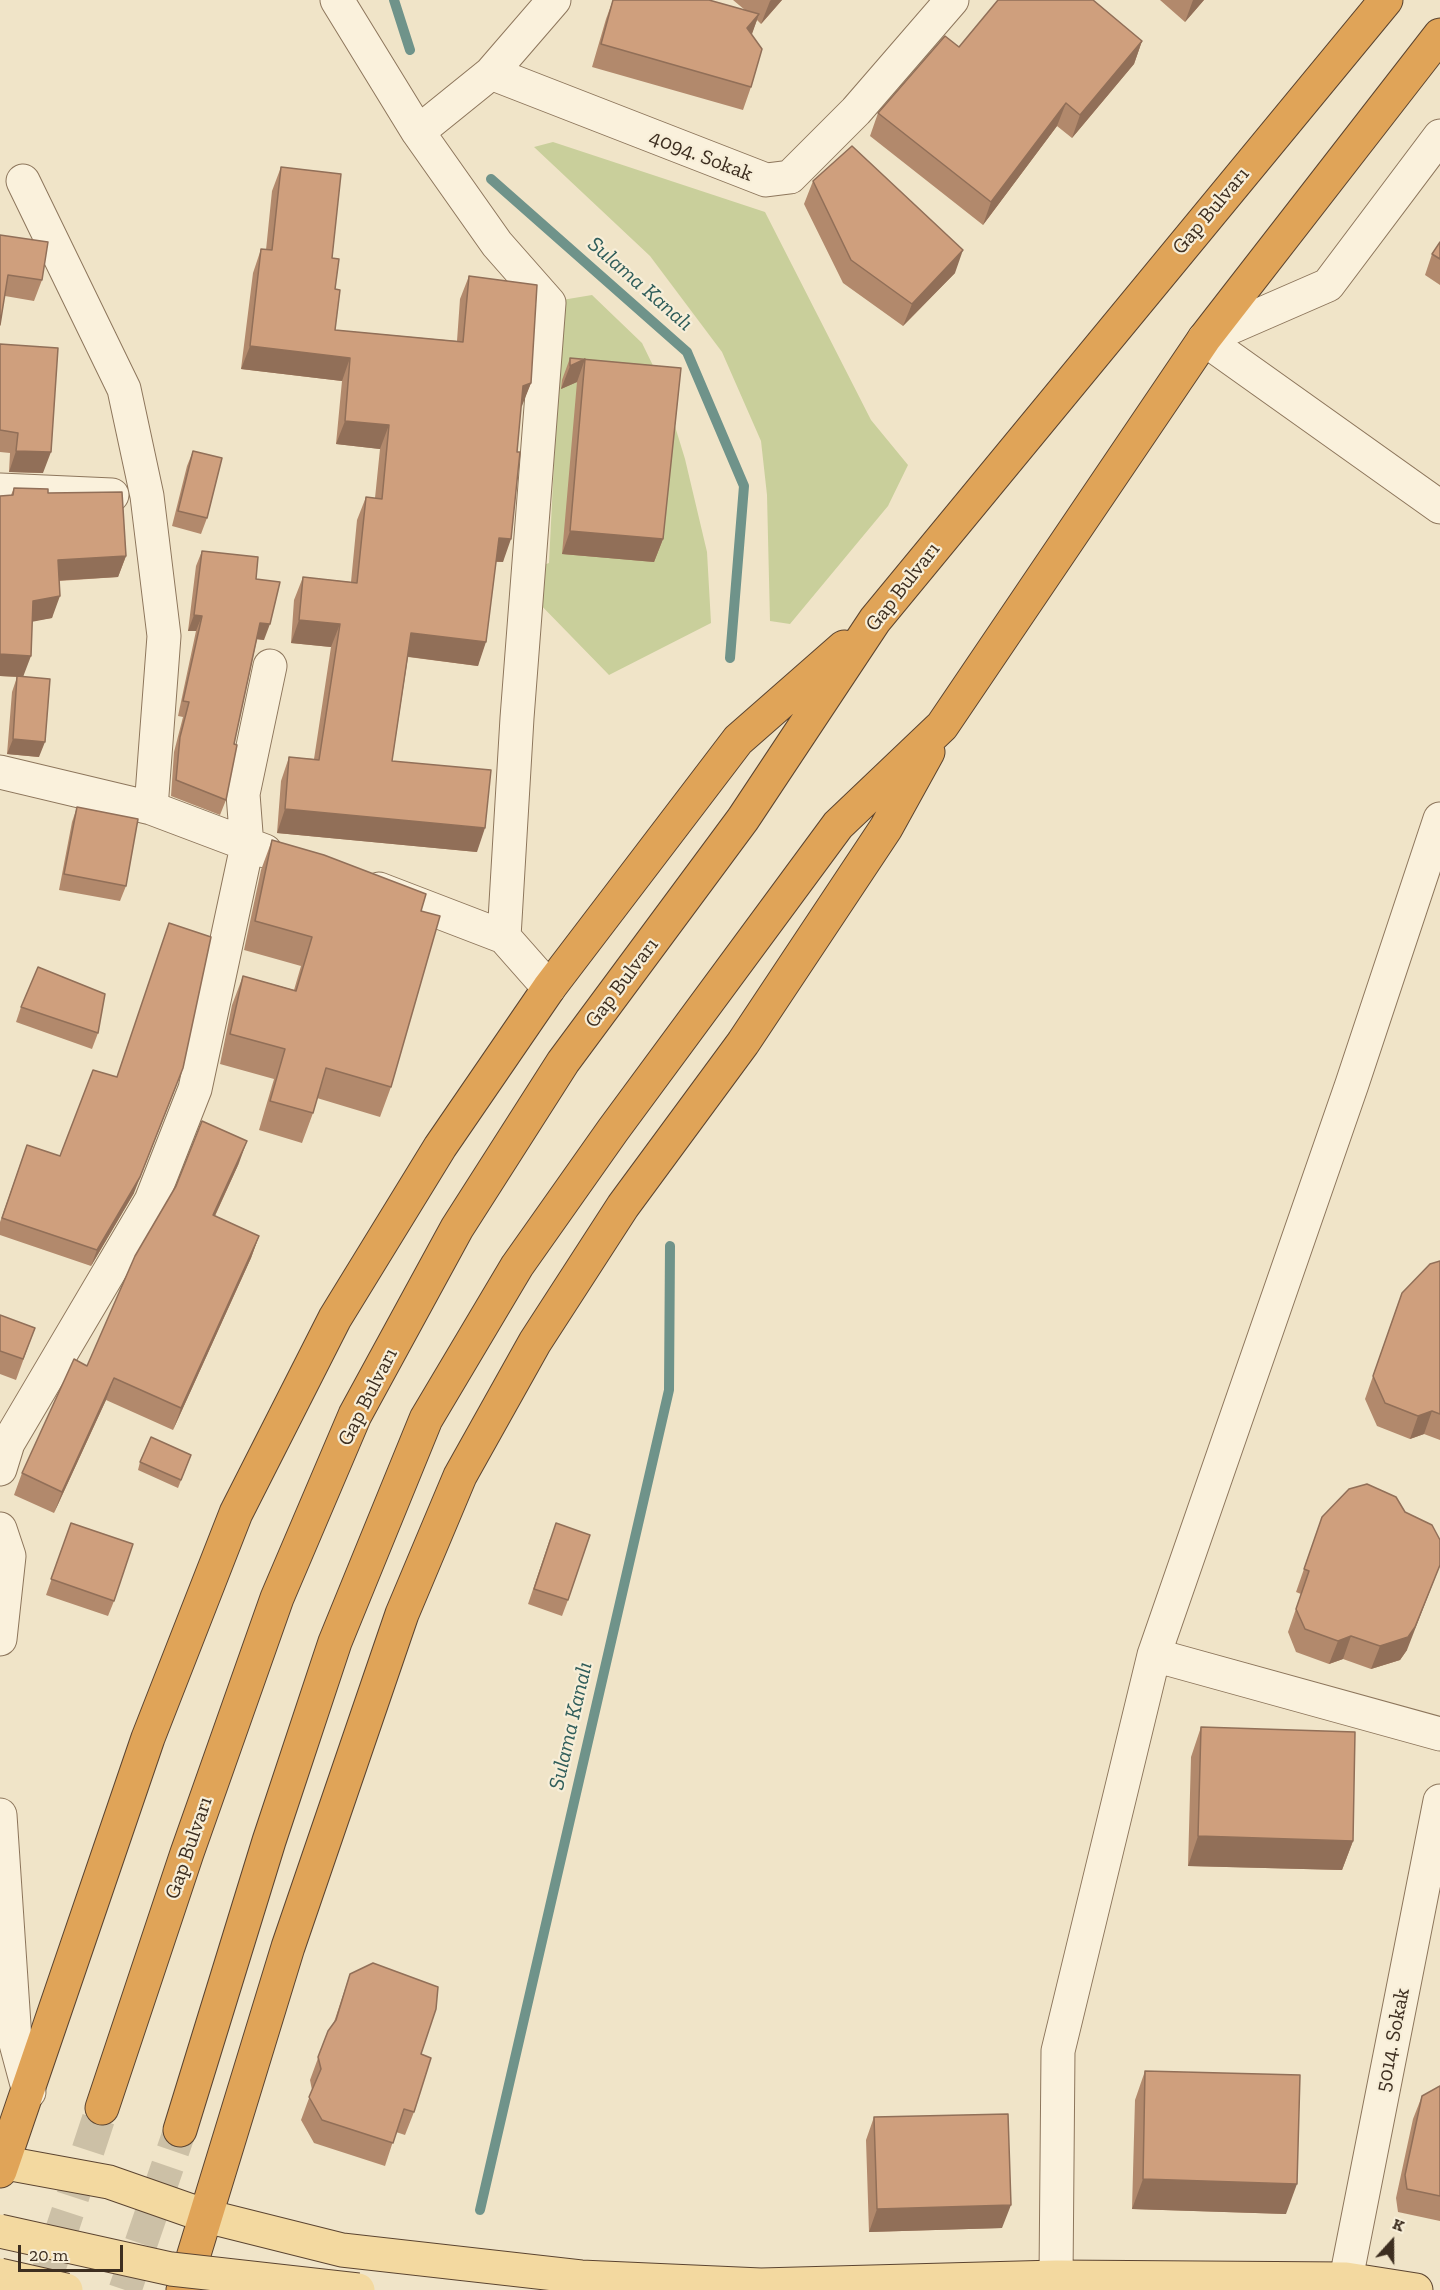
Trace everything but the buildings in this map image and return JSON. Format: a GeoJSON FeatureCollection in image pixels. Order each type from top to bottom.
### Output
{"type":"FeatureCollection","features":[{"type":"Feature","properties":{"kind":"highway","name":"Gap Bulvarı"},"geometry":{"type":"LineString","coordinates":[[102,2108],[187,1852],[277,1598],[356,1415],[457,1228],[563,1062],[743,819],[875,620],[1386,0]]}},
{"type":"Feature","properties":{"kind":"highway"},"geometry":{"type":"LineString","coordinates":[[183,2290],[288,1947],[402,1614],[460,1476],[535,1342],[624,1206],[743,1043],[873,847],[942,726],[1204,339],[1440,35]]}},
{"type":"Feature","properties":{"kind":"highway"},"geometry":{"type":"LineString","coordinates":[[1,2165],[29,2092],[148,1738],[236,1513],[335,1318],[440,1148],[549,988],[738,740],[875,620]]}},
{"type":"Feature","properties":{"kind":"highway"},"geometry":{"type":"LineString","coordinates":[[180,2130],[269,1841],[335,1641],[426,1419],[517,1266],[613,1130],[838,825],[942,726]]}},
{"type":"Feature","properties":{"kind":"main road"},"geometry":{"type":"LineString","coordinates":[[1,2165],[109,2182],[206,2216],[342,2250],[580,2277],[762,2285],[1056,2277],[1346,2279],[1416,2290]]}},
{"type":"Feature","properties":{"kind":"main road"},"geometry":{"type":"LineString","coordinates":[[0,2231],[171,2269],[358,2290]]}},
{"type":"Feature","properties":{"kind":"main road"},"geometry":{"type":"LineString","coordinates":[[0,2275],[66,2290]]}},
{"type":"Feature","properties":{"kind":"street"},"geometry":{"type":"LineString","coordinates":[[337,0],[418,132],[497,244],[549,303],[517,718],[504,937]]}},
{"type":"Feature","properties":{"kind":"street"},"geometry":{"type":"LineString","coordinates":[[418,132],[491,73],[554,0]]}},
{"type":"Feature","properties":{"kind":"street","name":"4094. Sokak"},"geometry":{"type":"LineString","coordinates":[[491,73],[766,180],[790,177],[856,111],[952,0]]}},
{"type":"Feature","properties":{"kind":"street"},"geometry":{"type":"LineString","coordinates":[[1204,339],[1328,285],[1440,136]]}},
{"type":"Feature","properties":{"kind":"street"},"geometry":{"type":"LineString","coordinates":[[23,181],[124,389],[147,496],[164,636],[151,808]]}},
{"type":"Feature","properties":{"kind":"street"},"geometry":{"type":"LineString","coordinates":[[1204,339],[1440,507]]}},
{"type":"Feature","properties":{"kind":"street"},"geometry":{"type":"LineString","coordinates":[[0,490],[147,496]]}},
{"type":"Feature","properties":{"kind":"street"},"geometry":{"type":"LineString","coordinates":[[0,1469],[8,1443],[155,1191],[195,1089],[247,846],[243,794],[270,666]]}},
{"type":"Feature","properties":{"kind":"street"},"geometry":{"type":"LineString","coordinates":[[0,772],[151,808],[247,846],[298,861]]}},
{"type":"Feature","properties":{"kind":"street"},"geometry":{"type":"LineString","coordinates":[[1056,2277],[1058,2051],[1154,1655],[1348,1095],[1440,819]]}},
{"type":"Feature","properties":{"kind":"street"},"geometry":{"type":"LineString","coordinates":[[352,879],[504,937],[549,988]]}},
{"type":"Feature","properties":{"kind":"street"},"geometry":{"type":"LineString","coordinates":[[0,1529],[9,1556],[0,1639]]}},
{"type":"Feature","properties":{"kind":"street"},"geometry":{"type":"LineString","coordinates":[[1154,1655],[1440,1734]]}},
{"type":"Feature","properties":{"kind":"street","name":"5014. Sokak"},"geometry":{"type":"LineString","coordinates":[[1346,2279],[1440,1801]]}},
{"type":"Feature","properties":{"kind":"street"},"geometry":{"type":"LineString","coordinates":[[0,1815],[15,2040],[29,2092]]}},
{"type":"Feature","properties":{"kind":"green space"},"geometry":{"type":"Polygon","coordinates":[[[553,142],[765,212],[871,420],[908,465],[888,506],[790,624],[770,621],[767,495],[761,441],[722,352],[650,256],[534,147],[553,142]]]}},
{"type":"Feature","properties":{"kind":"green space"},"geometry":{"type":"Polygon","coordinates":[[[592,295],[642,343],[662,384],[685,459],[707,552],[711,623],[609,675],[533,597],[538,567],[549,563],[562,300],[592,295]]]}},
{"type":"Feature","properties":{"kind":"waterway","name":"Sulama Kanalı"},"geometry":{"type":"LineString","coordinates":[[394,0],[410,50]]}},
{"type":"Feature","properties":{"kind":"waterway","name":"Sulama Kanalı"},"geometry":{"type":"LineString","coordinates":[[491,179],[687,352],[744,486],[730,658]]}},
{"type":"Feature","properties":{"kind":"waterway","name":"Sulama Kanalı"},"geometry":{"type":"LineString","coordinates":[[480,2210],[669,1390],[670,1246]]}},
{"type":"Feature","properties":{"kind":"tunnel"},"geometry":{"type":"LineString","coordinates":[[42,2290],[102,2108]]}},
{"type":"Feature","properties":{"kind":"tunnel"},"geometry":{"type":"LineString","coordinates":[[125,2290],[180,2130]]}}]}
